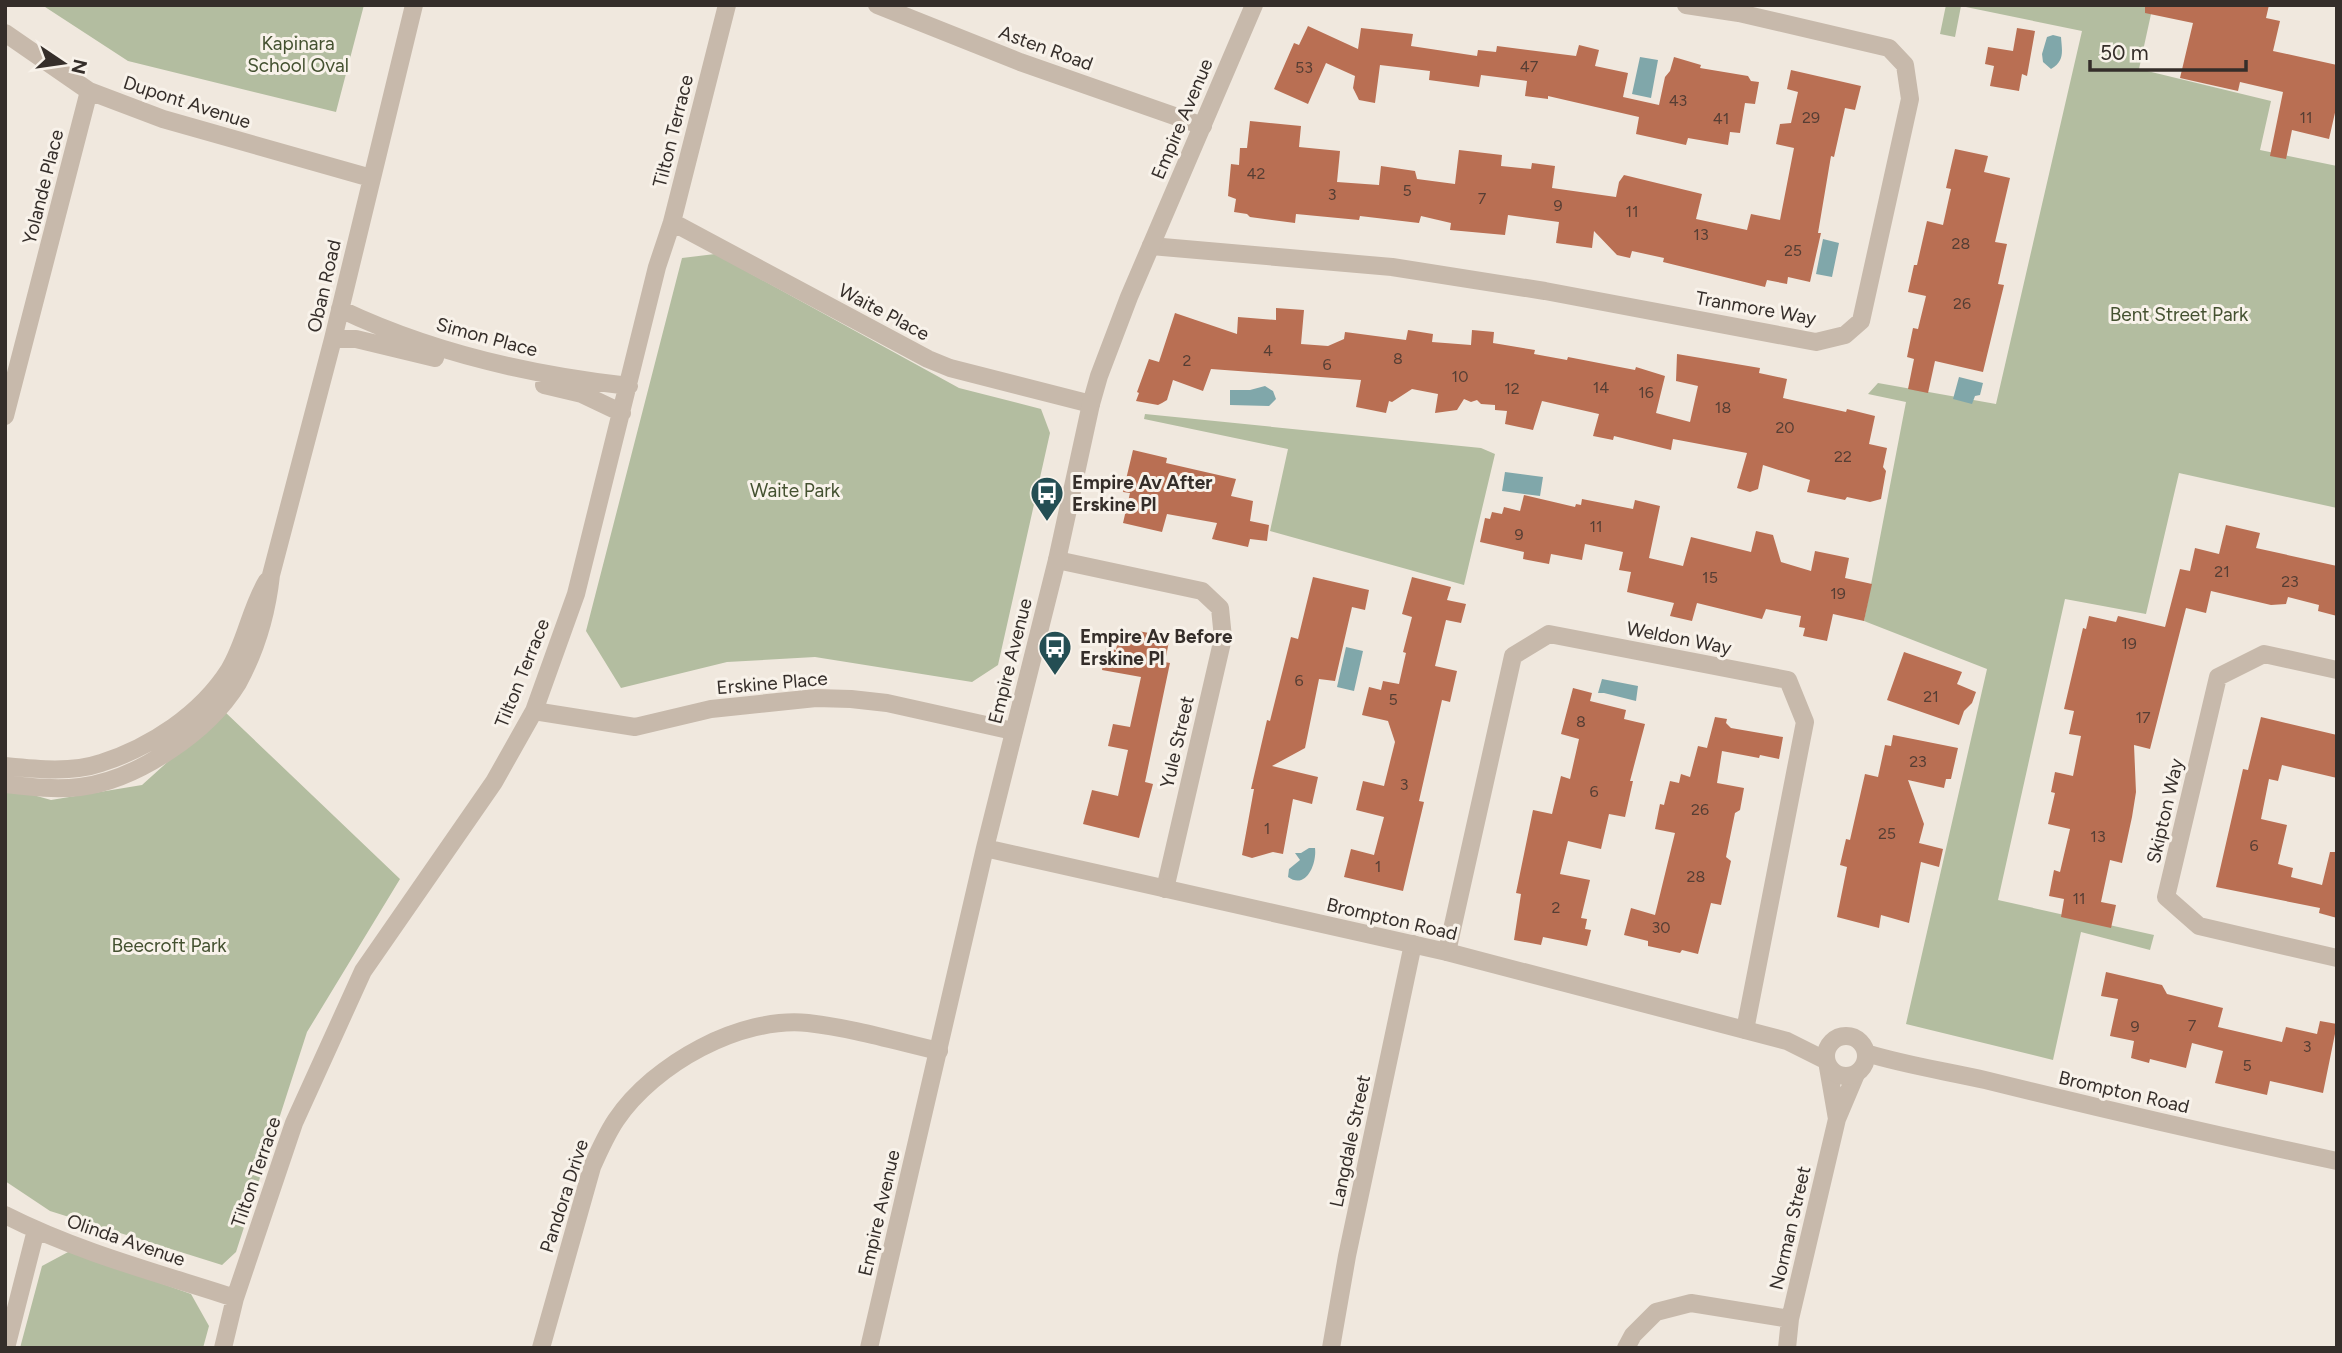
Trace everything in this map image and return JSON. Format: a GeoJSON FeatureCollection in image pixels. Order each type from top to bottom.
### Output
{"type":"FeatureCollection","features":[{"type":"Feature","properties":{"kind":"street","name":"Oban Road"},"geometry":{"type":"LineString","coordinates":[[5,784],[45,789],[82,787],[115,780],[140,770],[194,732],[237,684],[268,605],[271,575],[333,339],[414,5]]}},
{"type":"Feature","properties":{"kind":"street","name":"Tilton Terrace"},"geometry":{"type":"LineString","coordinates":[[223,1348],[235,1298],[294,1123],[363,971],[494,782],[534,710],[576,594],[657,267],[672,222],[727,5]]}},
{"type":"Feature","properties":{"kind":"street","name":"Asten Road"},"geometry":{"type":"LineString","coordinates":[[877,5],[1020,62],[1203,126]]}},
{"type":"Feature","properties":{"kind":"street","name":"Empire Avenue"},"geometry":{"type":"LineString","coordinates":[[869,1348],[985,848],[1057,560],[1091,404],[1113,338],[1254,5]]}},
{"type":"Feature","properties":{"kind":"street","name":"Tranmore Way"},"geometry":{"type":"LineString","coordinates":[[1151,246],[1392,267],[1545,291],[1816,342],[1845,335],[1861,321],[1893,177],[1910,99],[1905,65],[1889,48],[1739,13],[1686,5]]}},
{"type":"Feature","properties":{"kind":"street","name":"Dupont Avenue"},"geometry":{"type":"LineString","coordinates":[[5,33],[89,91],[163,119],[371,178]]}},
{"type":"Feature","properties":{"kind":"street","name":"Yolande Place"},"geometry":{"type":"LineString","coordinates":[[5,416],[11,372],[89,91]]}},
{"type":"Feature","properties":{"kind":"street","name":"Waite Place"},"geometry":{"type":"LineString","coordinates":[[672,222],[928,359],[950,368],[1091,404]]}},
{"type":"Feature","properties":{"kind":"street","name":"Simon Place"},"geometry":{"type":"LineString","coordinates":[[340,309],[378,327],[442,348],[542,374],[629,386]]}},
{"type":"Feature","properties":{"kind":"street","name":"Simon Place"},"geometry":{"type":"LineString","coordinates":[[333,339],[369,342],[582,394],[622,413]]}},
{"type":"Feature","properties":{"kind":"street","name":"Yule Street"},"geometry":{"type":"LineString","coordinates":[[1057,560],[1202,591],[1220,608],[1223,638],[1164,889]]}},
{"type":"Feature","properties":{"kind":"street","name":"Oban Road"},"geometry":{"type":"LineString","coordinates":[[5,766],[45,770],[99,764],[149,742],[202,705],[230,668],[256,599],[271,575]]}},
{"type":"Feature","properties":{"kind":"street","name":"Weldon Way"},"geometry":{"type":"LineString","coordinates":[[1447,952],[1513,656],[1549,634],[1788,680],[1805,722],[1745,1030]]}},
{"type":"Feature","properties":{"kind":"street","name":"Skipton Way"},"geometry":{"type":"LineString","coordinates":[[2337,670],[2264,654],[2218,677],[2166,897],[2199,926],[2337,958]]}},
{"type":"Feature","properties":{"kind":"street","name":"Erskine Place"},"geometry":{"type":"LineString","coordinates":[[534,710],[635,727],[711,709],[816,698],[851,699],[932,712],[1013,731]]}},
{"type":"Feature","properties":{"kind":"street","name":"Brompton Road"},"geometry":{"type":"LineString","coordinates":[[985,848],[1447,952],[1787,1041],[1827,1063]]}},
{"type":"Feature","properties":{"kind":"street","name":"Langdale Street"},"geometry":{"type":"LineString","coordinates":[[1331,1348],[1347,1256],[1413,944]]}},
{"type":"Feature","properties":{"kind":"street","name":"Pandora Drive"},"geometry":{"type":"LineString","coordinates":[[541,1348],[592,1167],[603,1141],[617,1118],[653,1080],[681,1059],[711,1042],[754,1028],[791,1022],[826,1026],[939,1051]]}},
{"type":"Feature","properties":{"kind":"street"},"geometry":{"type":"LineString","coordinates":[[1851,1036],[1863,1046],[1861,1065],[1841,1076],[1827,1063],[1826,1052],[1835,1039],[1851,1036]]}},
{"type":"Feature","properties":{"kind":"street","name":"Brompton Road"},"geometry":{"type":"LineString","coordinates":[[1787,1041],[1835,1039]]}},
{"type":"Feature","properties":{"kind":"street","name":"Norman Street"},"geometry":{"type":"LineString","coordinates":[[1827,1063],[1837,1119]]}},
{"type":"Feature","properties":{"kind":"street","name":"Brompton Road"},"geometry":{"type":"LineString","coordinates":[[1861,1065],[1902,1064],[1940,1069],[2158,1123],[2337,1161]]}},
{"type":"Feature","properties":{"kind":"street","name":"Norman Street"},"geometry":{"type":"LineString","coordinates":[[1787,1348],[1790,1319],[1837,1119],[1861,1065]]}},
{"type":"Feature","properties":{"kind":"street","name":"Olinda Avenue"},"geometry":{"type":"LineString","coordinates":[[5,1215],[36,1230],[235,1298]]}},
{"type":"Feature","properties":{"kind":"street"},"geometry":{"type":"LineString","coordinates":[[6,1348],[36,1230]]}},
{"type":"Feature","properties":{"kind":"street"},"geometry":{"type":"LineString","coordinates":[[1626,1348],[1633,1335],[1656,1312],[1691,1303],[1790,1319]]}},
{"type":"Feature","properties":{"kind":"green space","name":"Kapinara School Oval"},"geometry":{"type":"Polygon","coordinates":[[[42,5],[364,5],[336,112],[128,61],[42,5]]]}},
{"type":"Feature","properties":{"kind":"green space","name":"Bent Street Park"},"geometry":{"type":"Polygon","coordinates":[[[1946,5],[2153,5],[2139,69],[2271,101],[2260,150],[2337,166],[2337,508],[2179,473],[2146,614],[2065,599],[1998,900],[2154,935],[2150,950],[2081,932],[2053,1060],[1906,1024],[1987,669],[1864,621],[1906,402],[1868,394],[1878,383],[1996,404],[2082,31],[1961,6],[1955,37],[1940,34],[1946,5]]]}},
{"type":"Feature","properties":{"kind":"green space","name":"Waite Park"},"geometry":{"type":"Polygon","coordinates":[[[715,254],[959,388],[1041,409],[1050,433],[998,665],[972,682],[815,657],[727,662],[621,688],[586,631],[682,258],[715,254]]]}},
{"type":"Feature","properties":{"kind":"green space"},"geometry":{"type":"Polygon","coordinates":[[[1145,414],[1481,448],[1495,454],[1464,585],[1270,531],[1288,449],[1144,419],[1145,414]]]}},
{"type":"Feature","properties":{"kind":"green space","name":"Beecroft Park"},"geometry":{"type":"Polygon","coordinates":[[[224,711],[400,879],[307,1032],[236,1252],[222,1265],[50,1211],[5,1181],[5,787],[51,800],[142,785],[224,711]]]}},
{"type":"Feature","properties":{"kind":"green space"},"geometry":{"type":"Polygon","coordinates":[[[70,1251],[191,1294],[209,1326],[203,1348],[20,1348],[42,1266],[70,1251]]]}},
{"type":"Feature","properties":{"kind":"water"},"geometry":{"type":"Polygon","coordinates":[[[2047,37],[2061,37],[2062,51],[2059,63],[2051,69],[2043,62],[2042,54],[2047,37]]]}},
{"type":"Feature","properties":{"kind":"water"},"geometry":{"type":"Polygon","coordinates":[[[1640,57],[1658,60],[1651,98],[1632,94],[1640,57]]]}},
{"type":"Feature","properties":{"kind":"water"},"geometry":{"type":"Polygon","coordinates":[[[1823,239],[1839,243],[1832,277],[1816,274],[1823,239]]]}},
{"type":"Feature","properties":{"kind":"water"},"geometry":{"type":"Polygon","coordinates":[[[1959,377],[1983,383],[1980,395],[1975,396],[1972,404],[1953,399],[1959,377]]]}},
{"type":"Feature","properties":{"kind":"water"},"geometry":{"type":"Polygon","coordinates":[[[1265,386],[1273,391],[1276,399],[1269,406],[1230,405],[1230,390],[1250,390],[1265,386]]]}},
{"type":"Feature","properties":{"kind":"water"},"geometry":{"type":"Polygon","coordinates":[[[1505,472],[1543,477],[1540,496],[1502,491],[1505,472]]]}},
{"type":"Feature","properties":{"kind":"water"},"geometry":{"type":"Polygon","coordinates":[[[1346,647],[1363,651],[1354,691],[1337,687],[1346,647]]]}},
{"type":"Feature","properties":{"kind":"water"},"geometry":{"type":"Polygon","coordinates":[[[1602,679],[1638,686],[1636,701],[1598,693],[1602,679]]]}},
{"type":"Feature","properties":{"kind":"water"},"geometry":{"type":"Polygon","coordinates":[[[1315,848],[1315,854],[1309,873],[1300,880],[1288,877],[1289,869],[1300,860],[1295,853],[1315,848]]]}},
{"type":"Feature","properties":{"kind":"building"},"geometry":{"type":"Polygon","coordinates":[[[2145,5],[2269,5],[2266,18],[2280,21],[2273,51],[2337,65],[2337,104],[2329,139],[2292,130],[2286,159],[2270,156],[2283,92],[2240,82],[2238,91],[2180,78],[2193,23],[2145,13],[2145,5]]]}},
{"type":"Feature","properties":{"kind":"building"},"geometry":{"type":"Polygon","coordinates":[[[1308,26],[1358,49],[1361,28],[1413,34],[1411,46],[1477,56],[1478,50],[1496,52],[1497,46],[1576,56],[1579,45],[1599,50],[1595,66],[1628,73],[1623,97],[1659,105],[1665,77],[1674,57],[1701,65],[1700,68],[1748,76],[1751,81],[1759,82],[1755,104],[1745,103],[1740,133],[1730,132],[1728,145],[1688,138],[1686,145],[1636,134],[1639,117],[1548,96],[1548,99],[1525,96],[1527,81],[1481,75],[1479,87],[1429,80],[1430,71],[1380,65],[1375,103],[1359,100],[1353,88],[1355,76],[1326,63],[1308,104],[1274,89],[1294,43],[1299,45],[1308,26]]]}},
{"type":"Feature","properties":{"kind":"building"},"geometry":{"type":"Polygon","coordinates":[[[2017,28],[2035,31],[2027,76],[2022,74],[2019,91],[1990,86],[1994,66],[1985,64],[1988,47],[2013,51],[2017,28]]]}},
{"type":"Feature","properties":{"kind":"building"},"geometry":{"type":"Polygon","coordinates":[[[1791,70],[1861,86],[1855,110],[1845,108],[1834,157],[1831,156],[1818,233],[1821,233],[1810,282],[1788,277],[1787,284],[1767,280],[1765,287],[1663,262],[1664,258],[1632,251],[1630,258],[1617,255],[1594,231],[1592,248],[1556,243],[1559,222],[1508,215],[1505,235],[1450,230],[1451,223],[1421,216],[1419,223],[1360,216],[1359,220],[1296,214],[1295,223],[1234,212],[1236,199],[1228,196],[1231,164],[1239,165],[1240,148],[1247,148],[1250,121],[1301,126],[1299,147],[1340,151],[1337,182],[1379,185],[1381,166],[1415,171],[1417,179],[1455,184],[1459,150],[1502,155],[1501,166],[1531,169],[1532,163],[1555,166],[1552,188],[1616,197],[1619,182],[1624,175],[1702,194],[1696,219],[1747,230],[1751,214],[1780,220],[1794,148],[1776,144],[1780,124],[1791,123],[1798,92],[1787,89],[1791,70]]]}},
{"type":"Feature","properties":{"kind":"building"},"geometry":{"type":"Polygon","coordinates":[[[1955,149],[1988,156],[1984,172],[2010,178],[1995,242],[2007,244],[1998,284],[2004,285],[1983,372],[1935,361],[1928,393],[1908,389],[1914,359],[1907,357],[1913,328],[1918,329],[1926,296],[1908,292],[1927,221],[1943,225],[1951,189],[1946,188],[1955,149]]]}},
{"type":"Feature","properties":{"kind":"building"},"geometry":{"type":"Polygon","coordinates":[[[1276,308],[1304,310],[1301,344],[1328,346],[1344,339],[1345,332],[1406,340],[1408,330],[1433,334],[1432,342],[1471,345],[1472,330],[1494,332],[1493,343],[1535,350],[1534,354],[1567,360],[1568,357],[1635,370],[1636,367],[1665,376],[1656,413],[1690,422],[1698,386],[1676,381],[1677,354],[1760,368],[1759,373],[1787,379],[1783,398],[1875,416],[1869,444],[1887,448],[1881,499],[1870,502],[1847,497],[1845,500],[1807,492],[1810,480],[1763,465],[1758,489],[1750,492],[1737,488],[1747,453],[1673,439],[1671,450],[1614,436],[1613,440],[1593,436],[1599,414],[1542,401],[1533,430],[1505,424],[1507,411],[1495,410],[1495,405],[1481,404],[1477,400],[1471,402],[1464,399],[1457,410],[1435,413],[1438,394],[1412,389],[1392,402],[1389,401],[1386,413],[1356,407],[1361,380],[1211,369],[1203,391],[1173,380],[1167,400],[1162,403],[1158,405],[1136,401],[1149,359],[1159,362],[1175,313],[1237,334],[1238,317],[1276,320],[1276,308]]]}},
{"type":"Feature","properties":{"kind":"building"},"geometry":{"type":"Polygon","coordinates":[[[1133,450],[1167,458],[1166,463],[1236,479],[1231,496],[1253,501],[1250,521],[1269,525],[1267,541],[1250,539],[1248,547],[1212,539],[1217,523],[1167,514],[1162,532],[1123,523],[1130,493],[1123,492],[1133,450]]]}},
{"type":"Feature","properties":{"kind":"building"},"geometry":{"type":"Polygon","coordinates":[[[1524,495],[1575,507],[1576,504],[1581,505],[1582,499],[1633,509],[1635,500],[1660,506],[1649,558],[1683,566],[1691,537],[1751,552],[1756,531],[1773,535],[1781,562],[1811,571],[1815,551],[1849,558],[1845,578],[1872,584],[1864,621],[1833,614],[1827,641],[1803,636],[1805,628],[1799,627],[1801,616],[1766,609],[1762,619],[1697,603],[1692,621],[1670,616],[1674,603],[1627,592],[1631,572],[1619,570],[1623,552],[1585,544],[1582,560],[1551,554],[1549,564],[1523,559],[1524,552],[1480,542],[1485,518],[1490,519],[1492,512],[1502,514],[1504,507],[1520,511],[1524,495]]]}},
{"type":"Feature","properties":{"kind":"building"},"geometry":{"type":"Polygon","coordinates":[[[2226,525],[2260,533],[2256,548],[2337,566],[2337,616],[2318,611],[2319,605],[2288,597],[2286,604],[2271,605],[2211,591],[2206,613],[2186,608],[2150,749],[2134,745],[2136,792],[2132,817],[2122,863],[2110,860],[2101,902],[2116,905],[2111,928],[2061,917],[2064,899],[2049,896],[2054,870],[2060,872],[2070,829],[2048,824],[2055,793],[2051,792],[2055,772],[2073,776],[2081,736],[2069,734],[2074,711],[2064,709],[2083,628],[2086,629],[2089,616],[2116,622],[2118,616],[2165,627],[2180,569],[2190,571],[2195,548],[2219,554],[2226,525]]]}},
{"type":"Feature","properties":{"kind":"building"},"geometry":{"type":"Polygon","coordinates":[[[1313,577],[1369,590],[1365,610],[1352,607],[1335,681],[1319,679],[1305,748],[1272,766],[1318,777],[1312,804],[1293,799],[1283,854],[1273,852],[1252,858],[1242,855],[1254,789],[1251,789],[1291,637],[1298,639],[1313,577]]]}},
{"type":"Feature","properties":{"kind":"building"},"geometry":{"type":"Polygon","coordinates":[[[1412,577],[1451,587],[1447,600],[1466,604],[1461,623],[1446,620],[1435,666],[1457,671],[1450,702],[1442,700],[1419,801],[1424,802],[1403,891],[1344,877],[1351,849],[1374,855],[1384,817],[1356,810],[1363,781],[1384,786],[1395,742],[1388,721],[1362,715],[1369,687],[1381,690],[1383,681],[1399,684],[1406,653],[1403,652],[1412,617],[1402,614],[1412,577]]]}},
{"type":"Feature","properties":{"kind":"building"},"geometry":{"type":"Polygon","coordinates":[[[1138,631],[1160,635],[1159,639],[1169,641],[1165,662],[1170,663],[1145,782],[1153,784],[1139,838],[1083,824],[1092,790],[1118,796],[1128,750],[1108,746],[1113,724],[1130,727],[1141,677],[1102,670],[1106,648],[1116,650],[1119,634],[1137,638],[1138,631]]]}},
{"type":"Feature","properties":{"kind":"building"},"geometry":{"type":"Polygon","coordinates":[[[1904,652],[1962,672],[1957,684],[1976,692],[1959,725],[1887,700],[1904,652]]]}},
{"type":"Feature","properties":{"kind":"building"},"geometry":{"type":"Polygon","coordinates":[[[1573,688],[1592,693],[1590,701],[1626,710],[1624,719],[1645,724],[1630,781],[1633,781],[1625,817],[1609,814],[1601,849],[1568,841],[1560,874],[1590,880],[1581,918],[1587,919],[1585,929],[1591,930],[1587,946],[1543,937],[1541,945],[1514,940],[1521,894],[1516,893],[1533,810],[1552,814],[1561,776],[1570,779],[1579,739],[1561,734],[1573,688]]]}},
{"type":"Feature","properties":{"kind":"building"},"geometry":{"type":"Polygon","coordinates":[[[1715,717],[1727,719],[1726,723],[1731,728],[1783,737],[1779,759],[1722,751],[1717,783],[1744,788],[1740,810],[1735,813],[1726,857],[1731,861],[1721,905],[1711,903],[1698,954],[1648,946],[1648,941],[1624,935],[1631,908],[1655,915],[1675,833],[1655,829],[1660,804],[1664,805],[1670,781],[1679,783],[1681,774],[1690,777],[1698,746],[1707,748],[1715,717]]]}},
{"type":"Feature","properties":{"kind":"building"},"geometry":{"type":"Polygon","coordinates":[[[2261,717],[2337,735],[2337,778],[2282,765],[2278,781],[2269,779],[2261,819],[2287,825],[2278,864],[2293,868],[2291,877],[2322,885],[2330,852],[2337,852],[2337,918],[2319,913],[2320,908],[2216,887],[2243,769],[2248,770],[2261,717]]]}},
{"type":"Feature","properties":{"kind":"building"},"geometry":{"type":"Polygon","coordinates":[[[1893,735],[1958,748],[1951,779],[1946,779],[1944,788],[1908,780],[1924,824],[1919,843],[1943,849],[1939,867],[1921,862],[1909,923],[1881,915],[1879,928],[1837,917],[1847,867],[1840,865],[1846,839],[1850,840],[1865,774],[1878,777],[1885,745],[1891,746],[1893,735]]]}},
{"type":"Feature","properties":{"kind":"building"},"geometry":{"type":"Polygon","coordinates":[[[2106,972],[2162,985],[2167,994],[2223,1008],[2218,1027],[2282,1042],[2286,1027],[2317,1034],[2320,1021],[2337,1024],[2323,1093],[2270,1081],[2267,1095],[2215,1083],[2223,1051],[2192,1043],[2186,1068],[2150,1059],[2149,1063],[2131,1058],[2134,1041],[2110,1036],[2118,999],[2101,996],[2106,972]]]}},
{"type":"Feature","properties":{"kind":"place","name":"Empire Av After Erskine Pl"},"geometry":{"type":"Point","coordinates":[1047,523]}},
{"type":"Feature","properties":{"kind":"place","name":"Empire Av Before Erskine Pl"},"geometry":{"type":"Point","coordinates":[1055,677]}}]}
